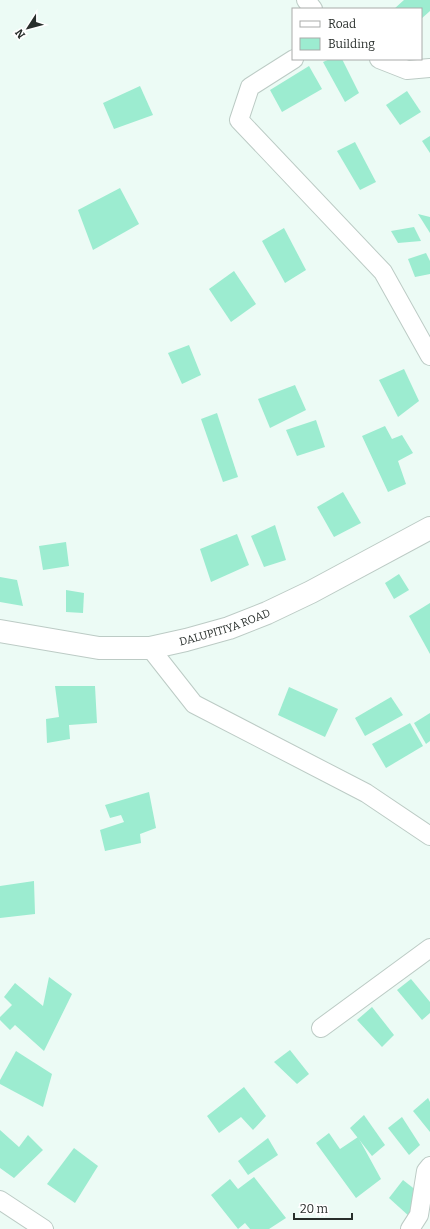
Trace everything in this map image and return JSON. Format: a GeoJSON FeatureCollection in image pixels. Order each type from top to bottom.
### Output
{"type":"FeatureCollection","features":[{"type":"Feature","properties":{"kind":"street"},"geometry":{"type":"LineString","coordinates":[[306,0],[312,8]]}},
{"type":"Feature","properties":{"kind":"street"},"geometry":{"type":"LineString","coordinates":[[292,60],[250,87],[239,120],[383,272],[430,356]]}},
{"type":"Feature","properties":{"kind":"street"},"geometry":{"type":"LineString","coordinates":[[381,60],[407,70],[430,68]]}},
{"type":"Feature","properties":{"kind":"street","name":"DALUPITIYA ROAD"},"geometry":{"type":"LineString","coordinates":[[0,631],[99,648],[150,648],[186,640],[229,628],[267,613],[310,592],[430,528]]}},
{"type":"Feature","properties":{"kind":"street"},"geometry":{"type":"LineString","coordinates":[[150,648],[194,704],[366,793],[430,836]]}},
{"type":"Feature","properties":{"kind":"street"},"geometry":{"type":"LineString","coordinates":[[321,1028],[430,948]]}},
{"type":"Feature","properties":{"kind":"street"},"geometry":{"type":"LineString","coordinates":[[410,1229],[419,1215],[426,1171],[430,1166]]}},
{"type":"Feature","properties":{"kind":"street"},"geometry":{"type":"LineString","coordinates":[[0,1200],[44,1229]]}},
{"type":"Feature","properties":{"kind":"building"},"geometry":{"type":"Polygon","coordinates":[[[404,0],[430,0],[430,11],[422,18],[422,8],[395,8],[404,0]]]}},
{"type":"Feature","properties":{"kind":"building"},"geometry":{"type":"Polygon","coordinates":[[[328,60],[342,60],[359,93],[345,102],[323,62],[328,60]]]}},
{"type":"Feature","properties":{"kind":"building"},"geometry":{"type":"Polygon","coordinates":[[[309,66],[322,89],[282,112],[270,90],[309,66]]]}},
{"type":"Feature","properties":{"kind":"building"},"geometry":{"type":"Polygon","coordinates":[[[140,86],[153,115],[114,129],[103,103],[140,86]]]}},
{"type":"Feature","properties":{"kind":"building"},"geometry":{"type":"Polygon","coordinates":[[[407,91],[421,112],[400,125],[386,105],[407,91]]]}},
{"type":"Feature","properties":{"kind":"building"},"geometry":{"type":"Polygon","coordinates":[[[430,136],[430,153],[422,141],[430,136]]]}},
{"type":"Feature","properties":{"kind":"building"},"geometry":{"type":"Polygon","coordinates":[[[355,142],[376,182],[360,190],[337,151],[355,142]]]}},
{"type":"Feature","properties":{"kind":"building"},"geometry":{"type":"Polygon","coordinates":[[[120,188],[139,224],[93,250],[78,210],[120,188]]]}},
{"type":"Feature","properties":{"kind":"building"},"geometry":{"type":"Polygon","coordinates":[[[418,214],[430,217],[430,233],[418,214]]]}},
{"type":"Feature","properties":{"kind":"building"},"geometry":{"type":"Polygon","coordinates":[[[414,227],[421,241],[398,243],[391,231],[414,227]]]}},
{"type":"Feature","properties":{"kind":"building"},"geometry":{"type":"Polygon","coordinates":[[[284,228],[306,270],[285,283],[262,241],[284,228]]]}},
{"type":"Feature","properties":{"kind":"building"},"geometry":{"type":"Polygon","coordinates":[[[426,253],[430,261],[430,274],[415,277],[408,259],[426,253]]]}},
{"type":"Feature","properties":{"kind":"building"},"geometry":{"type":"Polygon","coordinates":[[[234,271],[256,304],[231,322],[209,289],[234,271]]]}},
{"type":"Feature","properties":{"kind":"building"},"geometry":{"type":"Polygon","coordinates":[[[189,345],[201,375],[182,384],[168,353],[189,345]]]}},
{"type":"Feature","properties":{"kind":"building"},"geometry":{"type":"Polygon","coordinates":[[[404,369],[419,401],[398,417],[379,380],[404,369]]]}},
{"type":"Feature","properties":{"kind":"building"},"geometry":{"type":"Polygon","coordinates":[[[295,385],[306,410],[270,428],[258,399],[295,385]]]}},
{"type":"Feature","properties":{"kind":"building"},"geometry":{"type":"Polygon","coordinates":[[[217,413],[238,477],[223,482],[201,419],[217,413]]]}},
{"type":"Feature","properties":{"kind":"building"},"geometry":{"type":"Polygon","coordinates":[[[316,420],[325,447],[297,456],[286,430],[316,420]]]}},
{"type":"Feature","properties":{"kind":"building"},"geometry":{"type":"Polygon","coordinates":[[[385,426],[392,439],[402,435],[413,453],[398,461],[406,484],[388,492],[362,436],[385,426]]]}},
{"type":"Feature","properties":{"kind":"building"},"geometry":{"type":"Polygon","coordinates":[[[343,492],[361,523],[334,537],[317,507],[343,492]]]}},
{"type":"Feature","properties":{"kind":"building"},"geometry":{"type":"Polygon","coordinates":[[[275,525],[286,560],[264,567],[251,536],[275,525]]]}},
{"type":"Feature","properties":{"kind":"building"},"geometry":{"type":"Polygon","coordinates":[[[237,534],[249,565],[211,582],[200,549],[237,534]]]}},
{"type":"Feature","properties":{"kind":"building"},"geometry":{"type":"Polygon","coordinates":[[[66,542],[69,566],[43,570],[39,546],[66,542]]]}},
{"type":"Feature","properties":{"kind":"building"},"geometry":{"type":"Polygon","coordinates":[[[399,574],[409,590],[394,599],[385,583],[399,574]]]}},
{"type":"Feature","properties":{"kind":"building"},"geometry":{"type":"Polygon","coordinates":[[[0,577],[17,580],[23,606],[0,602],[0,577]]]}},
{"type":"Feature","properties":{"kind":"building"},"geometry":{"type":"Polygon","coordinates":[[[66,590],[84,593],[83,613],[66,612],[66,590]]]}},
{"type":"Feature","properties":{"kind":"building"},"geometry":{"type":"Polygon","coordinates":[[[430,603],[430,654],[409,616],[430,603]]]}},
{"type":"Feature","properties":{"kind":"building"},"geometry":{"type":"Polygon","coordinates":[[[55,686],[95,686],[97,723],[69,725],[70,739],[47,743],[46,719],[59,717],[55,686]]]}},
{"type":"Feature","properties":{"kind":"building"},"geometry":{"type":"Polygon","coordinates":[[[289,687],[338,709],[325,737],[278,715],[289,687]]]}},
{"type":"Feature","properties":{"kind":"building"},"geometry":{"type":"Polygon","coordinates":[[[391,697],[403,715],[365,736],[355,718],[391,697]]]}},
{"type":"Feature","properties":{"kind":"building"},"geometry":{"type":"Polygon","coordinates":[[[430,713],[430,741],[426,744],[414,723],[430,713]]]}},
{"type":"Feature","properties":{"kind":"building"},"geometry":{"type":"Polygon","coordinates":[[[410,723],[423,746],[386,768],[372,744],[410,723]]]}},
{"type":"Feature","properties":{"kind":"building"},"geometry":{"type":"Polygon","coordinates":[[[149,792],[156,828],[140,834],[141,843],[105,851],[100,830],[124,822],[121,815],[110,818],[105,805],[149,792]]]}},
{"type":"Feature","properties":{"kind":"building"},"geometry":{"type":"Polygon","coordinates":[[[34,881],[35,914],[0,918],[0,886],[34,881]]]}},
{"type":"Feature","properties":{"kind":"building"},"geometry":{"type":"Polygon","coordinates":[[[49,977],[72,994],[44,1051],[15,1025],[10,1030],[0,1020],[0,1017],[12,1005],[4,997],[15,983],[43,1006],[49,977]]]}},
{"type":"Feature","properties":{"kind":"building"},"geometry":{"type":"Polygon","coordinates":[[[411,979],[430,1002],[430,1013],[422,1020],[397,990],[411,979]]]}},
{"type":"Feature","properties":{"kind":"building"},"geometry":{"type":"Polygon","coordinates":[[[372,1007],[394,1035],[382,1047],[357,1020],[372,1007]]]}},
{"type":"Feature","properties":{"kind":"building"},"geometry":{"type":"Polygon","coordinates":[[[290,1050],[309,1074],[297,1084],[274,1062],[290,1050]]]}},
{"type":"Feature","properties":{"kind":"building"},"geometry":{"type":"Polygon","coordinates":[[[16,1051],[52,1074],[43,1107],[0,1084],[0,1080],[16,1051]]]}},
{"type":"Feature","properties":{"kind":"building"},"geometry":{"type":"Polygon","coordinates":[[[244,1087],[266,1116],[253,1130],[241,1117],[219,1133],[207,1116],[244,1087]]]}},
{"type":"Feature","properties":{"kind":"building"},"geometry":{"type":"Polygon","coordinates":[[[428,1098],[430,1102],[430,1132],[413,1111],[428,1098]]]}},
{"type":"Feature","properties":{"kind":"building"},"geometry":{"type":"Polygon","coordinates":[[[364,1115],[385,1145],[372,1156],[350,1128],[364,1115]]]}},
{"type":"Feature","properties":{"kind":"building"},"geometry":{"type":"Polygon","coordinates":[[[402,1117],[420,1145],[409,1155],[388,1128],[402,1117]]]}},
{"type":"Feature","properties":{"kind":"building"},"geometry":{"type":"Polygon","coordinates":[[[0,1130],[19,1147],[28,1135],[43,1150],[14,1178],[0,1168],[0,1130]]]}},
{"type":"Feature","properties":{"kind":"building"},"geometry":{"type":"Polygon","coordinates":[[[329,1133],[340,1149],[358,1137],[381,1179],[356,1198],[316,1143],[329,1133]]]}},
{"type":"Feature","properties":{"kind":"building"},"geometry":{"type":"Polygon","coordinates":[[[268,1138],[278,1155],[248,1175],[238,1161],[268,1138]]]}},
{"type":"Feature","properties":{"kind":"building"},"geometry":{"type":"Polygon","coordinates":[[[74,1148],[98,1166],[75,1203],[47,1184],[74,1148]]]}},
{"type":"Feature","properties":{"kind":"building"},"geometry":{"type":"Polygon","coordinates":[[[254,1177],[286,1218],[269,1229],[250,1229],[245,1223],[238,1229],[211,1195],[230,1179],[238,1189],[254,1177]]]}},
{"type":"Feature","properties":{"kind":"building"},"geometry":{"type":"Polygon","coordinates":[[[403,1180],[417,1191],[410,1217],[389,1198],[403,1180]]]}}]}
